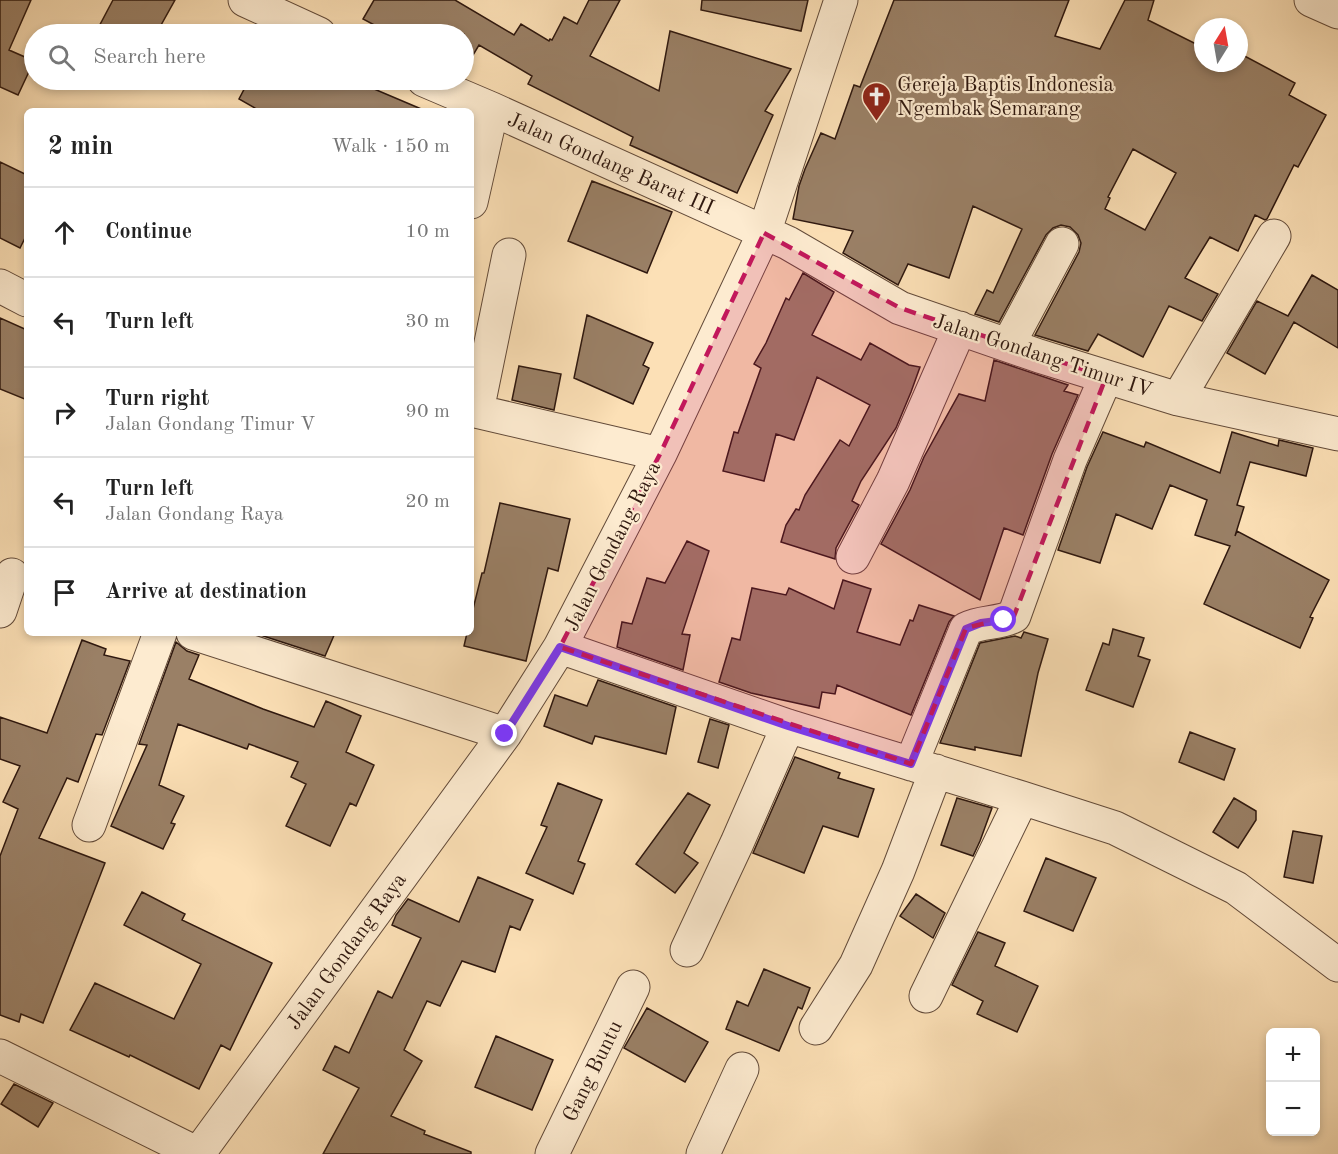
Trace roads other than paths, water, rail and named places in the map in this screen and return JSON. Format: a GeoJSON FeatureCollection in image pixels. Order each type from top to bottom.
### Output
{"type":"FeatureCollection","features":[{"type":"Feature","properties":{"kind":"street"},"geometry":{"type":"LineString","coordinates":[[245,0],[297,24]]}},
{"type":"Feature","properties":{"kind":"street","name":"Jalan Gondang Raya"},"geometry":{"type":"LineString","coordinates":[[198,1154],[505,734],[560,647],[660,454],[764,233],[841,0]]}},
{"type":"Feature","properties":{"kind":"street"},"geometry":{"type":"LineString","coordinates":[[1311,0],[1338,12]]}},
{"type":"Feature","properties":{"kind":"street","name":"Jalan Gondang Barat III"},"geometry":{"type":"LineString","coordinates":[[447,90],[764,233]]}},
{"type":"Feature","properties":{"kind":"street"},"geometry":{"type":"LineString","coordinates":[[474,189],[492,109]]}},
{"type":"Feature","properties":{"kind":"street","name":"Jalan Gondang Timur IV"},"geometry":{"type":"LineString","coordinates":[[764,233],[788,243],[900,308],[1178,399],[1338,434]]}},
{"type":"Feature","properties":{"kind":"street"},"geometry":{"type":"LineString","coordinates":[[1178,399],[1274,236]]}},
{"type":"Feature","properties":{"kind":"street"},"geometry":{"type":"LineString","coordinates":[[1008,345],[1062,244]]}},
{"type":"Feature","properties":{"kind":"street"},"geometry":{"type":"LineString","coordinates":[[509,255],[474,410],[660,454]]}},
{"type":"Feature","properties":{"kind":"street"},"geometry":{"type":"LineString","coordinates":[[0,286],[24,298]]}},
{"type":"Feature","properties":{"kind":"street"},"geometry":{"type":"LineString","coordinates":[[853,557],[893,481],[960,328]]}},
{"type":"Feature","properties":{"kind":"street"},"geometry":{"type":"LineString","coordinates":[[816,1028],[856,965],[898,871],[923,767],[966,629],[981,623],[1004,620],[1014,616],[1070,460],[1106,377]]}},
{"type":"Feature","properties":{"kind":"street"},"geometry":{"type":"LineString","coordinates":[[0,610],[13,575]]}},
{"type":"Feature","properties":{"kind":"street"},"geometry":{"type":"LineString","coordinates":[[89,825],[159,636]]}},
{"type":"Feature","properties":{"kind":"street"},"geometry":{"type":"LineString","coordinates":[[202,636],[505,734]]}},
{"type":"Feature","properties":{"kind":"street"},"geometry":{"type":"LineString","coordinates":[[560,647],[788,726],[1115,828],[1236,888],[1338,965]]}},
{"type":"Feature","properties":{"kind":"street"},"geometry":{"type":"LineString","coordinates":[[687,950],[788,726]]}},
{"type":"Feature","properties":{"kind":"street"},"geometry":{"type":"LineString","coordinates":[[926,996],[1022,798]]}},
{"type":"Feature","properties":{"kind":"street","name":"Gang Buntu"},"geometry":{"type":"LineString","coordinates":[[552,1154],[633,987]]}},
{"type":"Feature","properties":{"kind":"street"},"geometry":{"type":"LineString","coordinates":[[0,1056],[198,1154]]}},
{"type":"Feature","properties":{"kind":"street"},"geometry":{"type":"LineString","coordinates":[[703,1154],[742,1069]]}},
{"type":"Feature","properties":{"kind":"place","name":"Gereja Baptis Indonesia Ngembak Semarang"},"geometry":{"type":"Point","coordinates":[876,122]}}]}
